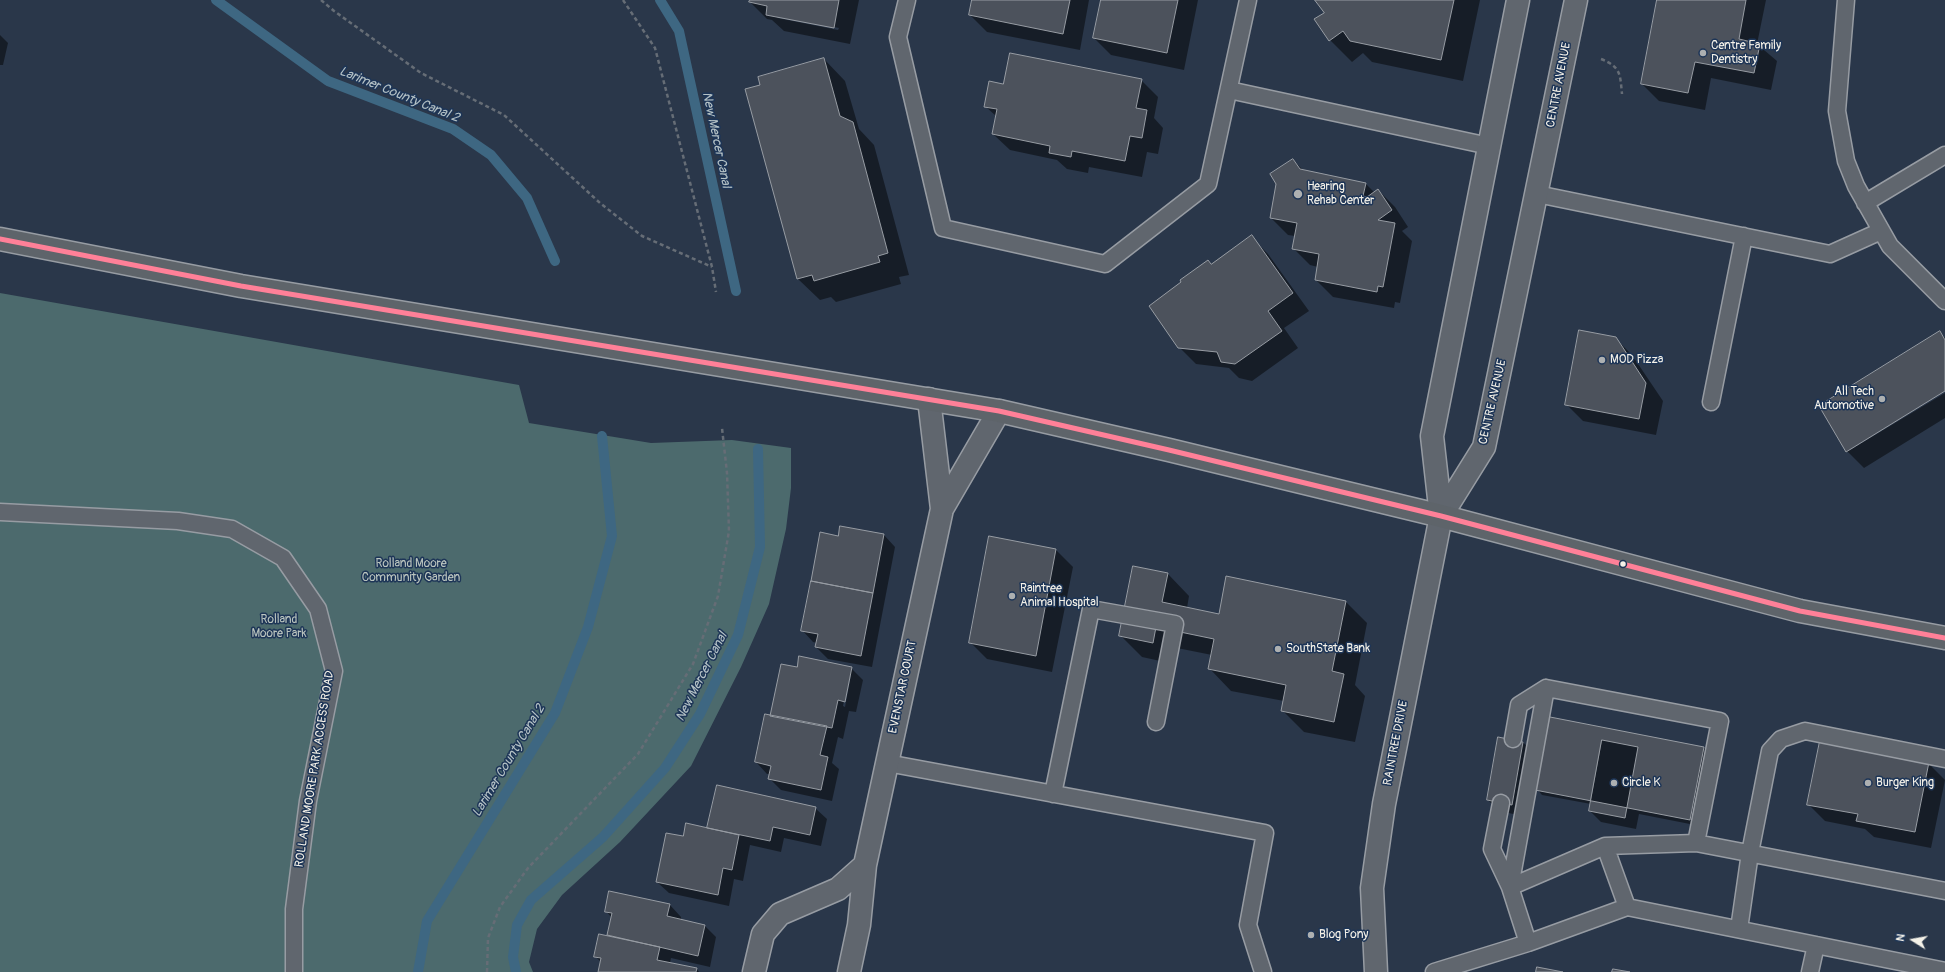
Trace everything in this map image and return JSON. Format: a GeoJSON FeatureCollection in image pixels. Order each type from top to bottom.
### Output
{"type":"FeatureCollection","features":[{"type":"Feature","properties":{"kind":"main road"},"geometry":{"type":"LineString","coordinates":[[0,239],[241,286],[999,411],[1169,450],[1441,516],[1800,611],[1945,638]]}},
{"type":"Feature","properties":{"kind":"street"},"geometry":{"type":"LineString","coordinates":[[1441,516],[1432,436],[1518,0]]}},
{"type":"Feature","properties":{"kind":"street","name":"CENTRE AVENUE"},"geometry":{"type":"LineString","coordinates":[[1441,516],[1484,446],[1576,0]]}},
{"type":"Feature","properties":{"kind":"street","name":"EVENSTAR COURT"},"geometry":{"type":"LineString","coordinates":[[929,399],[942,509]]}},
{"type":"Feature","properties":{"kind":"street","name":"EVENSTAR COURT"},"geometry":{"type":"LineString","coordinates":[[849,972],[859,925],[865,865],[942,509],[999,411]]}},
{"type":"Feature","properties":{"kind":"street","name":"RAINTREE DRIVE"},"geometry":{"type":"LineString","coordinates":[[1376,972],[1372,888],[1383,811],[1441,516]]}},
{"type":"Feature","properties":{"kind":"street"},"geometry":{"type":"LineString","coordinates":[[754,972],[763,934],[780,914],[838,889],[865,865]]}},
{"type":"Feature","properties":{"kind":"lane"},"geometry":{"type":"LineString","coordinates":[[907,0],[898,37],[943,228],[1105,264],[1208,184],[1248,0]]}},
{"type":"Feature","properties":{"kind":"lane"},"geometry":{"type":"LineString","coordinates":[[1846,0],[1837,111],[1846,161],[1856,186],[1890,246],[1945,301]]}},
{"type":"Feature","properties":{"kind":"lane"},"geometry":{"type":"LineString","coordinates":[[1229,90],[1490,146]]}},
{"type":"Feature","properties":{"kind":"lane"},"geometry":{"type":"LineString","coordinates":[[1865,203],[1945,155]]}},
{"type":"Feature","properties":{"kind":"lane"},"geometry":{"type":"LineString","coordinates":[[1537,194],[1830,254],[1881,231]]}},
{"type":"Feature","properties":{"kind":"lane"},"geometry":{"type":"LineString","coordinates":[[1711,402],[1744,236]]}},
{"type":"Feature","properties":{"kind":"lane","name":"ROLLAND MOORE PARK ACCESS ROAD"},"geometry":{"type":"LineString","coordinates":[[0,512],[178,521],[232,529],[283,558],[318,609],[334,671],[308,801],[294,910],[294,972]]}},
{"type":"Feature","properties":{"kind":"lane"},"geometry":{"type":"LineString","coordinates":[[1053,794],[1091,609],[1175,624],[1156,722]]}},
{"type":"Feature","properties":{"kind":"lane"},"geometry":{"type":"LineString","coordinates":[[1510,886],[1546,688]]}},
{"type":"Feature","properties":{"kind":"lane"},"geometry":{"type":"LineString","coordinates":[[1513,739],[1520,705],[1546,688],[1720,721],[1696,843]]}},
{"type":"Feature","properties":{"kind":"lane"},"geometry":{"type":"LineString","coordinates":[[1739,929],[1750,853],[1770,751],[1781,739],[1805,731],[1945,759]]}},
{"type":"Feature","properties":{"kind":"lane"},"geometry":{"type":"LineString","coordinates":[[887,762],[1265,833],[1248,925],[1263,972]]}},
{"type":"Feature","properties":{"kind":"lane"},"geometry":{"type":"LineString","coordinates":[[1500,802],[1492,849],[1510,886],[1528,943]]}},
{"type":"Feature","properties":{"kind":"lane"},"geometry":{"type":"LineString","coordinates":[[1510,886],[1605,846],[1696,843],[1945,891]]}},
{"type":"Feature","properties":{"kind":"lane"},"geometry":{"type":"LineString","coordinates":[[1605,846],[1627,907]]}},
{"type":"Feature","properties":{"kind":"lane"},"geometry":{"type":"LineString","coordinates":[[1434,972],[1528,943],[1627,907],[1945,971]]}},
{"type":"Feature","properties":{"kind":"lane"},"geometry":{"type":"LineString","coordinates":[[1810,972],[1816,945]]}},
{"type":"Feature","properties":{"kind":"path"},"geometry":{"type":"LineString","coordinates":[[321,0],[334,12],[422,73],[504,115],[600,202],[642,236],[712,267]]}},
{"type":"Feature","properties":{"kind":"path"},"geometry":{"type":"LineString","coordinates":[[623,0],[655,48],[712,267],[716,292]]}},
{"type":"Feature","properties":{"kind":"path"},"geometry":{"type":"LineString","coordinates":[[1601,59],[1613,64],[1620,75],[1622,94]]}},
{"type":"Feature","properties":{"kind":"path"},"geometry":{"type":"LineString","coordinates":[[487,972],[488,938],[500,907],[528,868],[638,754],[693,664],[718,596],[729,531],[727,473],[722,428]]}},
{"type":"Feature","properties":{"kind":"green space","name":"Rolland Moore Park"},"geometry":{"type":"Polygon","coordinates":[[[0,293],[519,385],[529,423],[651,443],[732,440],[791,448],[791,488],[786,529],[769,604],[741,667],[691,766],[620,842],[562,895],[537,929],[529,962],[533,972],[0,972],[0,293]]]}},
{"type":"Feature","properties":{"kind":"building"},"geometry":{"type":"Polygon","coordinates":[[[750,0],[839,0],[834,28],[766,15],[767,6],[749,2],[750,0]]]}},
{"type":"Feature","properties":{"kind":"building"},"geometry":{"type":"Polygon","coordinates":[[[972,0],[1070,0],[1063,34],[969,15],[972,0]]]}},
{"type":"Feature","properties":{"kind":"building"},"geometry":{"type":"Polygon","coordinates":[[[1101,0],[1178,0],[1167,53],[1093,38],[1101,0]]]}},
{"type":"Feature","properties":{"kind":"building"},"geometry":{"type":"Polygon","coordinates":[[[1315,0],[1454,0],[1441,60],[1350,41],[1343,31],[1329,41],[1314,19],[1324,13],[1315,0]]]}},
{"type":"Feature","properties":{"kind":"building","name":"Centre Family Dentistry"},"geometry":{"type":"Polygon","coordinates":[[[1657,0],[1746,0],[1739,39],[1760,44],[1754,73],[1695,62],[1688,93],[1641,84],[1657,0]]]}},
{"type":"Feature","properties":{"kind":"building"},"geometry":{"type":"Polygon","coordinates":[[[1010,53],[1142,79],[1136,108],[1147,110],[1142,138],[1130,136],[1125,161],[1072,151],[1071,157],[1049,153],[1050,146],[992,134],[997,109],[984,107],[989,81],[1003,84],[1010,53]]]}},
{"type":"Feature","properties":{"kind":"building"},"geometry":{"type":"Polygon","coordinates":[[[824,58],[840,116],[853,122],[888,253],[878,256],[880,262],[814,281],[812,275],[797,279],[745,89],[760,85],[758,77],[824,58]]]}},
{"type":"Feature","properties":{"kind":"building"},"geometry":{"type":"Polygon","coordinates":[[[1293,159],[1300,169],[1366,183],[1363,196],[1367,197],[1378,189],[1392,210],[1378,220],[1395,223],[1383,287],[1378,286],[1377,292],[1315,280],[1319,254],[1292,249],[1297,223],[1270,218],[1276,184],[1270,174],[1293,159]]]}},
{"type":"Feature","properties":{"kind":"building"},"geometry":{"type":"Polygon","coordinates":[[[1252,235],[1293,293],[1268,311],[1282,331],[1235,364],[1221,362],[1217,352],[1178,348],[1149,306],[1181,282],[1180,280],[1208,260],[1211,264],[1252,235]]]}},
{"type":"Feature","properties":{"kind":"building","name":"MOD Pizza"},"geometry":{"type":"Polygon","coordinates":[[[1579,330],[1616,337],[1646,383],[1639,419],[1565,405],[1579,330]]]}},
{"type":"Feature","properties":{"kind":"building","name":"All Tech Automotive"},"geometry":{"type":"Polygon","coordinates":[[[1940,331],[1945,340],[1945,391],[1846,452],[1819,406],[1940,331]]]}},
{"type":"Feature","properties":{"kind":"building"},"geometry":{"type":"Polygon","coordinates":[[[840,526],[884,534],[873,593],[811,581],[820,532],[838,536],[840,526]]]}},
{"type":"Feature","properties":{"kind":"building","name":"Raintree Animal Hospital"},"geometry":{"type":"Polygon","coordinates":[[[989,536],[1056,549],[1036,656],[969,643],[989,536]]]}},
{"type":"Feature","properties":{"kind":"building"},"geometry":{"type":"Polygon","coordinates":[[[1133,566],[1168,573],[1162,602],[1219,614],[1226,576],[1346,601],[1332,671],[1344,674],[1334,722],[1281,711],[1286,685],[1208,669],[1214,639],[1156,627],[1153,643],[1119,636],[1133,566]]]}},
{"type":"Feature","properties":{"kind":"building"},"geometry":{"type":"Polygon","coordinates":[[[811,581],[873,593],[861,656],[815,647],[818,634],[801,631],[811,581]]]}},
{"type":"Feature","properties":{"kind":"building"},"geometry":{"type":"Polygon","coordinates":[[[799,656],[852,667],[845,702],[838,700],[832,728],[770,716],[781,664],[797,667],[799,656]]]}},
{"type":"Feature","properties":{"kind":"building"},"geometry":{"type":"Polygon","coordinates":[[[765,714],[827,726],[820,755],[828,757],[821,790],[768,779],[771,766],[755,762],[765,714]]]}},
{"type":"Feature","properties":{"kind":"building"},"geometry":{"type":"Polygon","coordinates":[[[1550,717],[1704,747],[1690,820],[1535,790],[1550,717]]]}},
{"type":"Feature","properties":{"kind":"building"},"geometry":{"type":"Polygon","coordinates":[[[1498,737],[1523,742],[1512,805],[1487,800],[1498,737]]]}},
{"type":"Feature","properties":{"kind":"building"},"geometry":{"type":"Polygon","coordinates":[[[1602,740],[1638,747],[1625,818],[1589,811],[1602,740]]]}},
{"type":"Feature","properties":{"kind":"building","name":"Burger King"},"geometry":{"type":"Polygon","coordinates":[[[1820,741],[1929,762],[1915,832],[1856,821],[1858,814],[1807,805],[1820,741]]]}},
{"type":"Feature","properties":{"kind":"building"},"geometry":{"type":"Polygon","coordinates":[[[717,785],[816,807],[810,835],[773,827],[770,841],[707,828],[717,785]]]}},
{"type":"Feature","properties":{"kind":"building"},"geometry":{"type":"Polygon","coordinates":[[[686,823],[739,835],[732,870],[723,868],[718,895],[656,882],[666,833],[683,836],[686,823]]]}},
{"type":"Feature","properties":{"kind":"building"},"geometry":{"type":"Polygon","coordinates":[[[609,891],[670,904],[667,916],[705,925],[698,956],[607,935],[612,913],[605,912],[609,891]]]}},
{"type":"Feature","properties":{"kind":"building"},"geometry":{"type":"Polygon","coordinates":[[[599,934],[660,947],[657,960],[697,968],[696,972],[598,972],[601,958],[594,957],[599,934]]]}},
{"type":"Feature","properties":{"kind":"building"},"geometry":{"type":"Polygon","coordinates":[[[1537,967],[1563,972],[1536,972],[1537,967]]]}},
{"type":"Feature","properties":{"kind":"building"},"geometry":{"type":"Polygon","coordinates":[[[1613,969],[1630,972],[1612,972],[1613,969]]]}},
{"type":"Feature","properties":{"kind":"waterway","name":"Larimer County Canal 2"},"geometry":{"type":"LineString","coordinates":[[216,0],[328,81],[453,129],[491,155],[527,198],[555,261]]}},
{"type":"Feature","properties":{"kind":"waterway","name":"New Mercer Canal"},"geometry":{"type":"LineString","coordinates":[[660,0],[679,31],[736,291]]}},
{"type":"Feature","properties":{"kind":"waterway","name":"Larimer County Canal 2"},"geometry":{"type":"LineString","coordinates":[[418,972],[427,921],[555,713],[588,627],[612,536],[602,436]]}},
{"type":"Feature","properties":{"kind":"waterway","name":"New Mercer Canal"},"geometry":{"type":"LineString","coordinates":[[516,972],[513,957],[517,925],[531,900],[603,837],[665,768],[700,714],[738,635],[760,547],[758,449]]}},
{"type":"Feature","properties":{"kind":"transit line"},"geometry":{"type":"LineString","coordinates":[[0,239],[241,286],[999,411],[1169,450],[1441,516],[1800,611],[1945,638]]}},
{"type":"Feature","properties":{"kind":"place","name":"Centre Family Dentistry"},"geometry":{"type":"Point","coordinates":[1703,53]}},
{"type":"Feature","properties":{"kind":"place","name":"Hearing Rehab Center"},"geometry":{"type":"Point","coordinates":[1298,194]}},
{"type":"Feature","properties":{"kind":"place","name":"MOD Pizza"},"geometry":{"type":"Point","coordinates":[1602,360]}},
{"type":"Feature","properties":{"kind":"place","name":"All Tech Automotive"},"geometry":{"type":"Point","coordinates":[1882,399]}},
{"type":"Feature","properties":{"kind":"place","name":"Raintree Animal Hospital"},"geometry":{"type":"Point","coordinates":[1012,596]}},
{"type":"Feature","properties":{"kind":"place","name":"SouthState Bank"},"geometry":{"type":"Point","coordinates":[1278,649]}},
{"type":"Feature","properties":{"kind":"place","name":"Circle K"},"geometry":{"type":"Point","coordinates":[1614,783]}},
{"type":"Feature","properties":{"kind":"place","name":"Burger King"},"geometry":{"type":"Point","coordinates":[1868,783]}},
{"type":"Feature","properties":{"kind":"place","name":"Blog Pony"},"geometry":{"type":"Point","coordinates":[1311,935]}},
{"type":"Feature","properties":{"kind":"park label","name":"Rolland Moore Community Garden"},"geometry":{"type":"Point","coordinates":[411,571]}}]}
